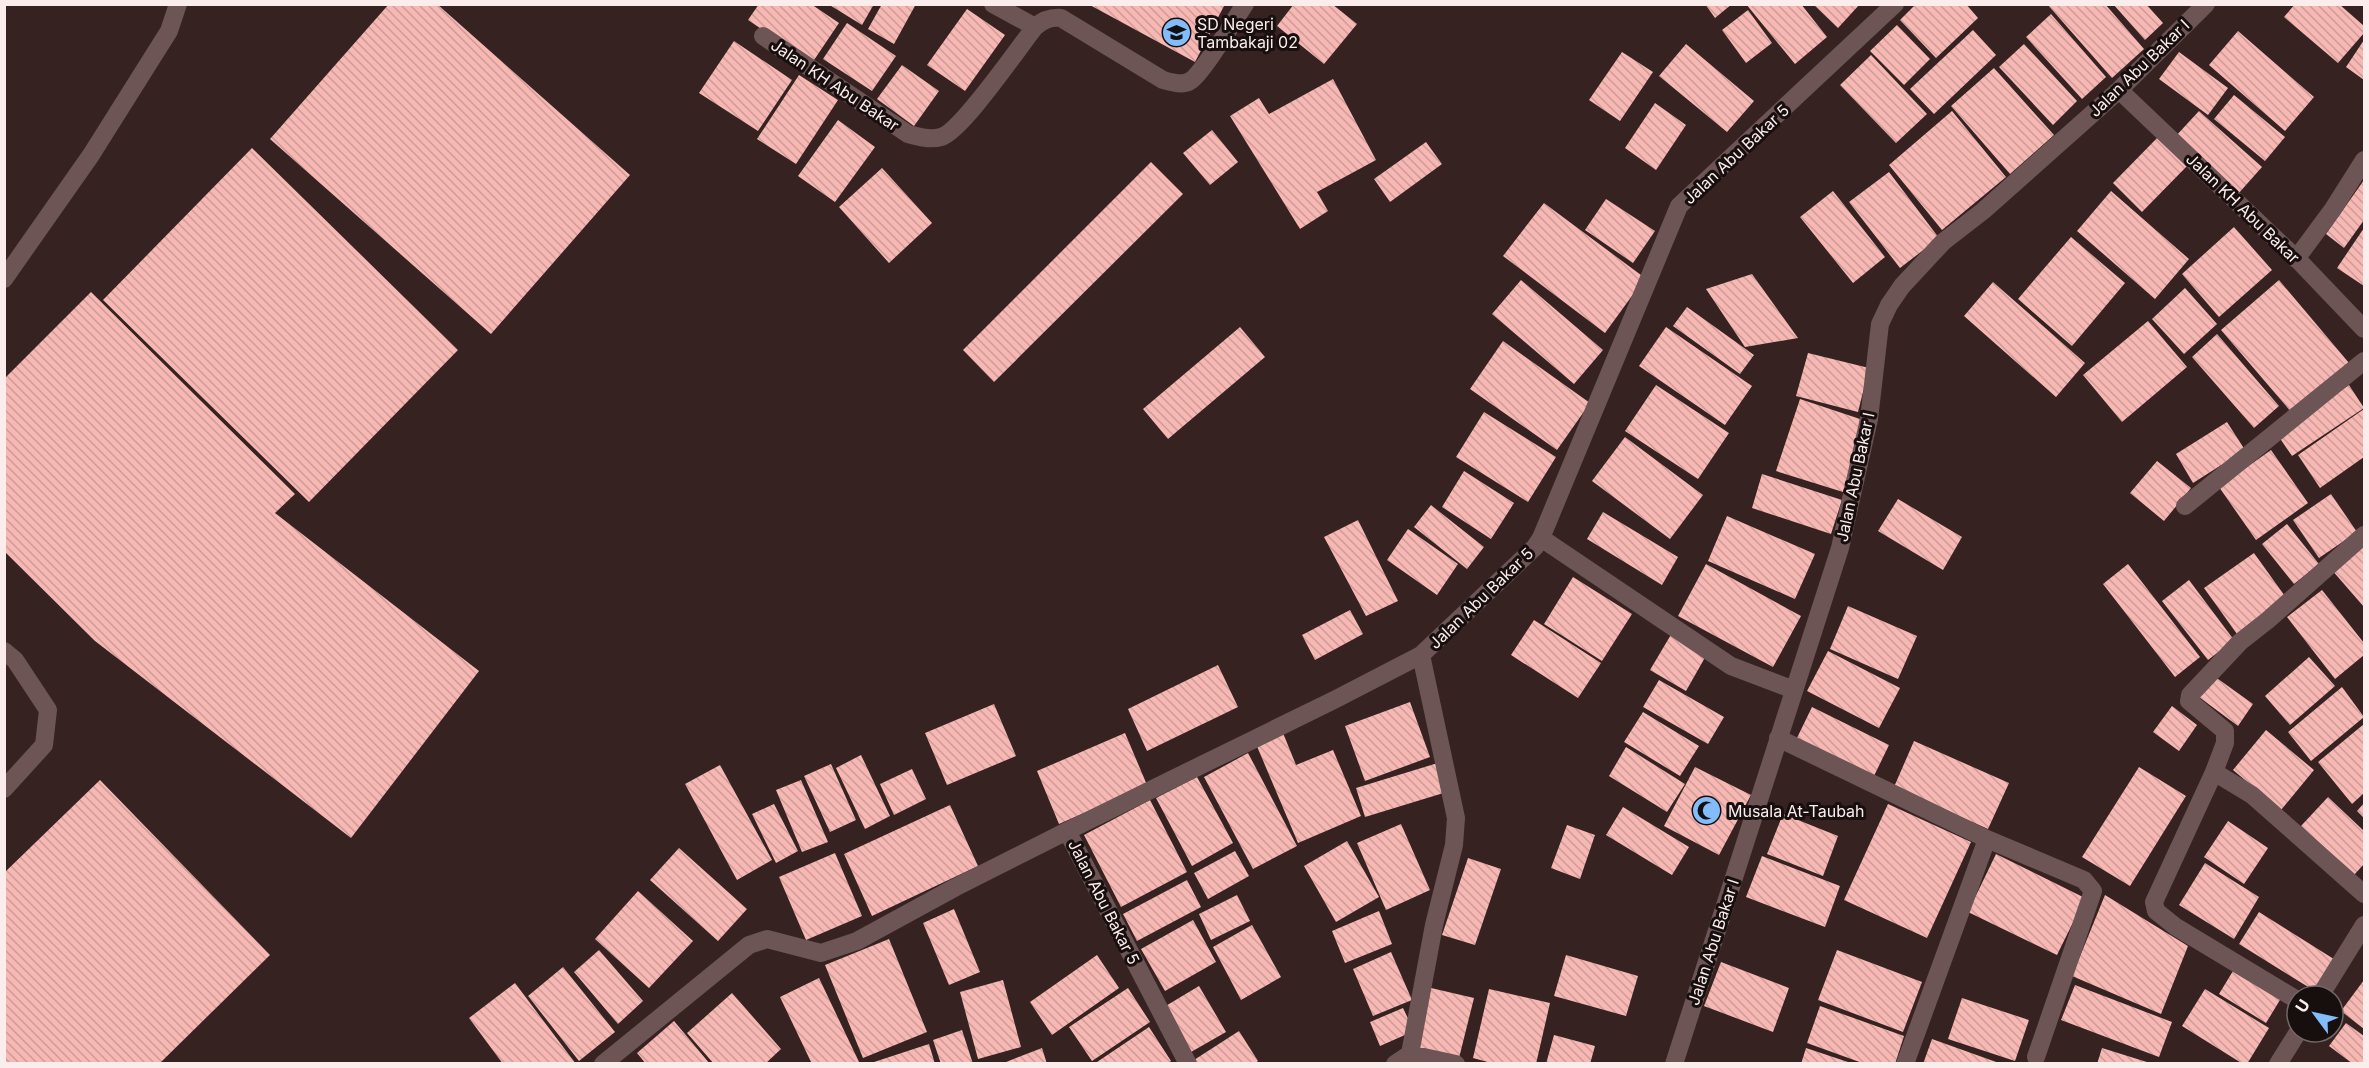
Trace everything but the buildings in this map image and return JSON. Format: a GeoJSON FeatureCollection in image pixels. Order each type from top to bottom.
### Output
{"type":"FeatureCollection","features":[{"type":"Feature","properties":{"kind":"street"},"geometry":{"type":"LineString","coordinates":[[4,279],[91,154],[170,31],[178,4]]}},
{"type":"Feature","properties":{"kind":"street"},"geometry":{"type":"LineString","coordinates":[[993,4],[1035,27],[1052,17],[1061,18],[1163,80],[1176,84],[1190,81],[1245,4]]}},
{"type":"Feature","properties":{"kind":"street","name":"Jalan Abu Bakar 5"},"geometry":{"type":"LineString","coordinates":[[1183,1062],[1067,831],[1421,655],[1535,547],[1541,538],[1679,206],[1895,4]]}},
{"type":"Feature","properties":{"kind":"street","name":"Jalan Abu Bakar I"},"geometry":{"type":"LineString","coordinates":[[1674,1064],[1840,548],[1869,419],[1880,324],[1889,305],[1902,286],[1943,242],[1983,211],[2119,90],[2206,4]]}},
{"type":"Feature","properties":{"kind":"street","name":"Jalan KH Abu Bakar"},"geometry":{"type":"LineString","coordinates":[[763,36],[908,134],[924,138],[943,137],[960,124],[1035,27]]}},
{"type":"Feature","properties":{"kind":"street","name":"Jalan KH Abu Bakar"},"geometry":{"type":"LineString","coordinates":[[2119,90],[2296,259],[2364,329]]}},
{"type":"Feature","properties":{"kind":"street"},"geometry":{"type":"LineString","coordinates":[[2296,259],[2333,209],[2364,160]]}},
{"type":"Feature","properties":{"kind":"street"},"geometry":{"type":"LineString","coordinates":[[2185,506],[2364,361]]}},
{"type":"Feature","properties":{"kind":"street"},"geometry":{"type":"LineString","coordinates":[[2285,993],[2176,927],[2156,911],[2154,902],[2225,743],[2224,730],[2193,706],[2189,701],[2190,695],[2240,642],[2364,535]]}},
{"type":"Feature","properties":{"kind":"street"},"geometry":{"type":"LineString","coordinates":[[1541,538],[1731,666],[1794,690]]}},
{"type":"Feature","properties":{"kind":"street"},"geometry":{"type":"LineString","coordinates":[[4,651],[15,660],[48,710],[44,745],[4,789]]}},
{"type":"Feature","properties":{"kind":"street"},"geometry":{"type":"LineString","coordinates":[[1421,655],[1456,818],[1454,845],[1403,1059],[1456,1064]]}},
{"type":"Feature","properties":{"kind":"street"},"geometry":{"type":"LineString","coordinates":[[1778,738],[1987,839],[2084,880],[2093,891],[2036,1057]]}},
{"type":"Feature","properties":{"kind":"street"},"geometry":{"type":"LineString","coordinates":[[2214,772],[2252,795],[2364,894]]}},
{"type":"Feature","properties":{"kind":"street"},"geometry":{"type":"LineString","coordinates":[[603,1064],[749,945],[768,939],[821,953],[856,941],[1067,831]]}},
{"type":"Feature","properties":{"kind":"street"},"geometry":{"type":"LineString","coordinates":[[1905,1064],[1987,839]]}},
{"type":"Feature","properties":{"kind":"street"},"geometry":{"type":"LineString","coordinates":[[2327,984],[2364,924]]}},
{"type":"Feature","properties":{"kind":"street"},"geometry":{"type":"LineString","coordinates":[[2278,1064],[2290,1044]]}},
{"type":"Feature","properties":{"kind":"place","name":"SD Negeri Tambakaji 02"},"geometry":{"type":"Point","coordinates":[1176,33]}},
{"type":"Feature","properties":{"kind":"place","name":"Musala At-Taubah"},"geometry":{"type":"Point","coordinates":[1707,811]}}]}
